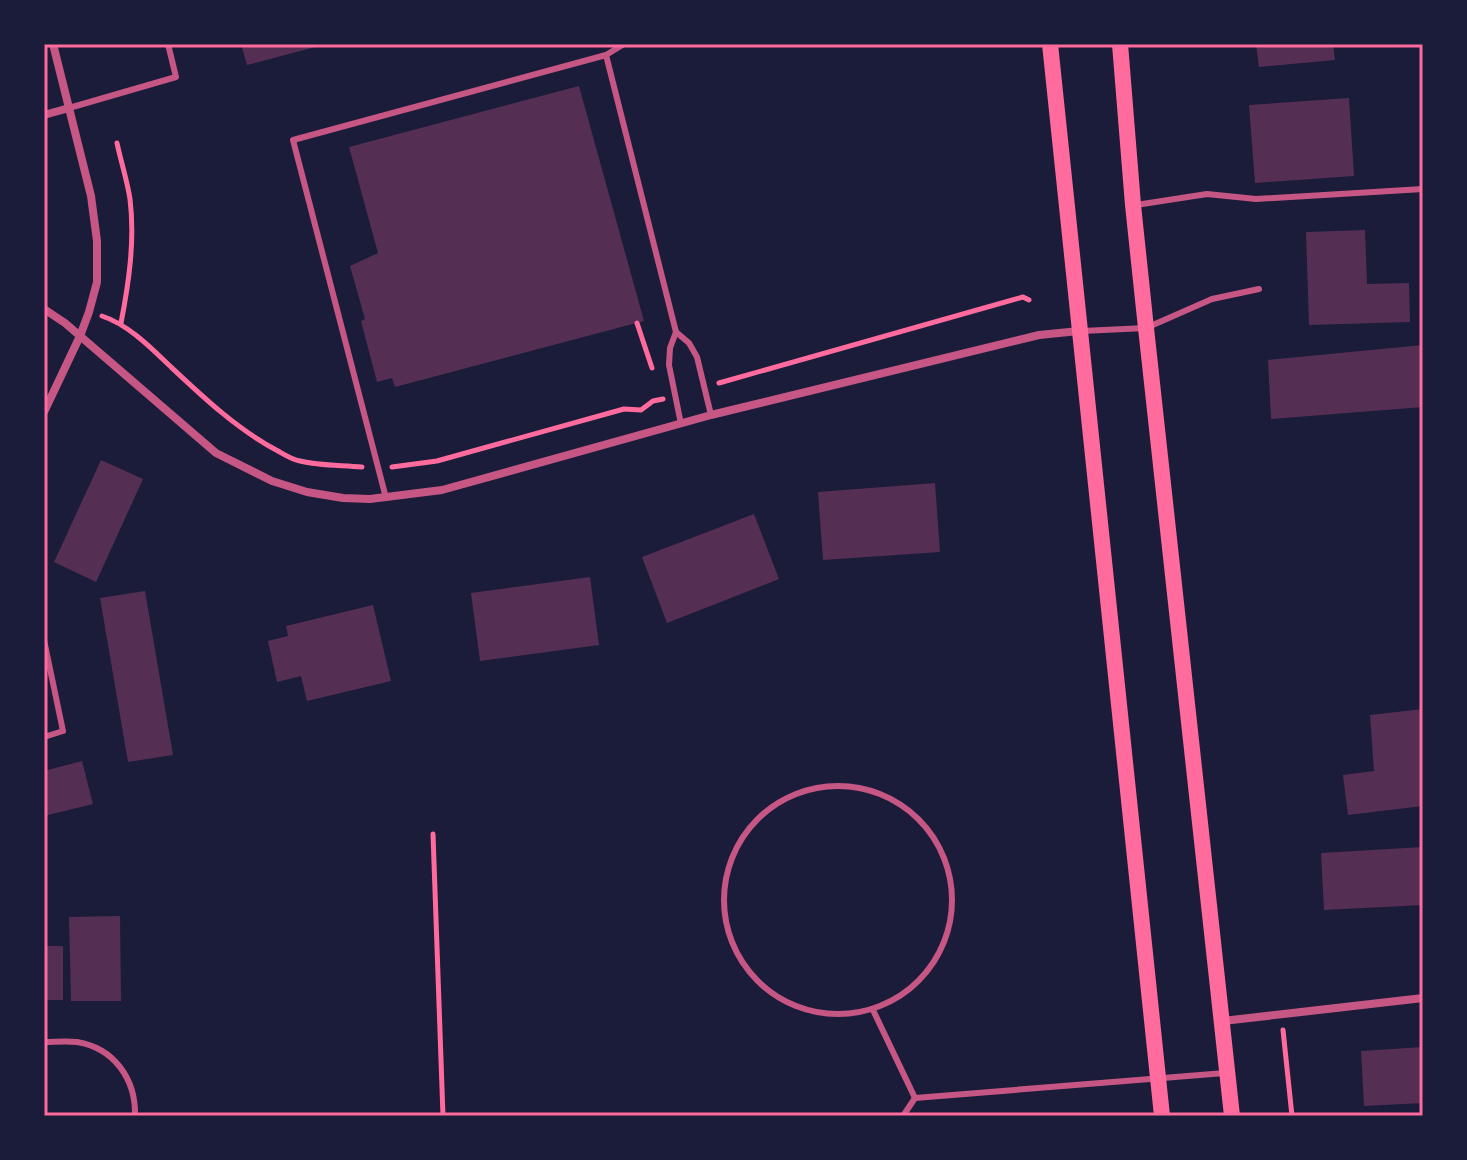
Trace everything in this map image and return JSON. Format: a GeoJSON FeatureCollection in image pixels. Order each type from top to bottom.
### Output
{"type":"FeatureCollection","features":[{"type":"Feature","properties":{"kind":"main road"},"geometry":{"type":"LineString","coordinates":[[1050,44],[1162,1116]]}},
{"type":"Feature","properties":{"kind":"main road"},"geometry":{"type":"LineString","coordinates":[[1120,44],[1133,205],[1232,1116]]}},
{"type":"Feature","properties":{"kind":"street"},"geometry":{"type":"LineString","coordinates":[[44,412],[80,336],[97,282],[97,241],[91,196],[53,44]]}},
{"type":"Feature","properties":{"kind":"street"},"geometry":{"type":"LineString","coordinates":[[44,115],[69,108]]}},
{"type":"Feature","properties":{"kind":"street"},"geometry":{"type":"LineString","coordinates":[[44,309],[65,323],[216,453],[272,481],[307,492],[370,499],[442,490],[711,415],[1039,335],[1080,331]]}},
{"type":"Feature","properties":{"kind":"street"},"geometry":{"type":"LineString","coordinates":[[1223,1021],[1423,998]]}},
{"type":"Feature","properties":{"kind":"lane"},"geometry":{"type":"LineString","coordinates":[[69,108],[176,77],[168,44]]}},
{"type":"Feature","properties":{"kind":"lane"},"geometry":{"type":"LineString","coordinates":[[386,498],[293,140],[606,55],[624,44]]}},
{"type":"Feature","properties":{"kind":"lane"},"geometry":{"type":"LineString","coordinates":[[606,55],[676,332],[670,348],[669,365],[681,424]]}},
{"type":"Feature","properties":{"kind":"lane"},"geometry":{"type":"LineString","coordinates":[[1133,205],[1207,194],[1256,199],[1423,189]]}},
{"type":"Feature","properties":{"kind":"lane"},"geometry":{"type":"LineString","coordinates":[[1080,331],[1146,328],[1212,299],[1259,289]]}},
{"type":"Feature","properties":{"kind":"lane"},"geometry":{"type":"LineString","coordinates":[[676,332],[689,343],[697,357],[711,415]]}},
{"type":"Feature","properties":{"kind":"lane"},"geometry":{"type":"LineString","coordinates":[[44,640],[63,731],[44,737]]}},
{"type":"Feature","properties":{"kind":"lane"},"geometry":{"type":"LineString","coordinates":[[848,786],[891,799],[910,811],[926,827],[939,845],[948,866],[953,888],[953,910],[940,953],[928,972],[912,988],[873,1010],[828,1014],[785,1002],[750,974],[728,935],[724,890],[736,847],[748,828],[764,812],[803,791],[848,786]]}},
{"type":"Feature","properties":{"kind":"lane"},"geometry":{"type":"LineString","coordinates":[[873,1010],[915,1098]]}},
{"type":"Feature","properties":{"kind":"lane"},"geometry":{"type":"LineString","coordinates":[[44,1042],[75,1042],[97,1048],[116,1061],[129,1079],[135,1101],[135,1116]]}},
{"type":"Feature","properties":{"kind":"lane"},"geometry":{"type":"LineString","coordinates":[[915,1098],[1228,1073]]}},
{"type":"Feature","properties":{"kind":"lane"},"geometry":{"type":"LineString","coordinates":[[903,1116],[915,1098]]}},
{"type":"Feature","properties":{"kind":"path"},"geometry":{"type":"LineString","coordinates":[[117,143],[130,199],[132,256],[121,324]]}},
{"type":"Feature","properties":{"kind":"path"},"geometry":{"type":"LineString","coordinates":[[704,387],[1023,297],[1029,300]]}},
{"type":"Feature","properties":{"kind":"path"},"geometry":{"type":"LineString","coordinates":[[89,312],[121,324],[250,435],[297,461],[318,465],[378,468],[437,461],[624,409],[641,410],[653,401],[675,397]]}},
{"type":"Feature","properties":{"kind":"path"},"geometry":{"type":"LineString","coordinates":[[637,323],[654,374]]}},
{"type":"Feature","properties":{"kind":"path"},"geometry":{"type":"LineString","coordinates":[[659,400],[660,392]]}},
{"type":"Feature","properties":{"kind":"path"},"geometry":{"type":"LineString","coordinates":[[433,834],[443,1116]]}},
{"type":"Feature","properties":{"kind":"path"},"geometry":{"type":"LineString","coordinates":[[1281,1015],[1292,1116]]}},
{"type":"Feature","properties":{"kind":"building"},"geometry":{"type":"Polygon","coordinates":[[[241,44],[323,44],[323,45],[247,65],[241,44]]]}},
{"type":"Feature","properties":{"kind":"building"},"geometry":{"type":"Polygon","coordinates":[[[1256,44],[1333,44],[1335,60],[1259,67],[1256,44]]]}},
{"type":"Feature","properties":{"kind":"building"},"geometry":{"type":"Polygon","coordinates":[[[579,86],[644,321],[395,387],[392,378],[377,382],[361,321],[365,319],[350,266],[378,253],[349,147],[579,86]]]}},
{"type":"Feature","properties":{"kind":"building"},"geometry":{"type":"Polygon","coordinates":[[[1349,98],[1354,176],[1255,183],[1249,105],[1349,98]]]}},
{"type":"Feature","properties":{"kind":"building"},"geometry":{"type":"Polygon","coordinates":[[[1365,230],[1367,284],[1409,283],[1410,322],[1309,325],[1306,232],[1365,230]]]}},
{"type":"Feature","properties":{"kind":"building"},"geometry":{"type":"Polygon","coordinates":[[[1423,345],[1423,407],[1271,419],[1268,360],[1423,345]]]}},
{"type":"Feature","properties":{"kind":"building"},"geometry":{"type":"Polygon","coordinates":[[[101,460],[143,479],[96,582],[54,562],[101,460]]]}},
{"type":"Feature","properties":{"kind":"building"},"geometry":{"type":"Polygon","coordinates":[[[935,483],[940,552],[823,560],[818,492],[935,483]]]}},
{"type":"Feature","properties":{"kind":"building"},"geometry":{"type":"Polygon","coordinates":[[[754,514],[779,579],[667,623],[642,557],[754,514]]]}},
{"type":"Feature","properties":{"kind":"building"},"geometry":{"type":"Polygon","coordinates":[[[590,577],[599,645],[480,661],[471,593],[590,577]]]}},
{"type":"Feature","properties":{"kind":"building"},"geometry":{"type":"Polygon","coordinates":[[[145,591],[173,755],[128,762],[100,598],[145,591]]]}},
{"type":"Feature","properties":{"kind":"building"},"geometry":{"type":"Polygon","coordinates":[[[373,605],[391,681],[307,701],[301,676],[277,682],[268,641],[288,636],[286,626],[373,605]]]}},
{"type":"Feature","properties":{"kind":"building"},"geometry":{"type":"Polygon","coordinates":[[[1423,709],[1423,806],[1348,815],[1343,775],[1374,771],[1370,715],[1423,709]]]}},
{"type":"Feature","properties":{"kind":"building"},"geometry":{"type":"Polygon","coordinates":[[[82,761],[93,804],[44,816],[44,771],[82,761]]]}},
{"type":"Feature","properties":{"kind":"building"},"geometry":{"type":"Polygon","coordinates":[[[1423,847],[1423,905],[1324,910],[1321,853],[1423,847]]]}},
{"type":"Feature","properties":{"kind":"building"},"geometry":{"type":"Polygon","coordinates":[[[120,916],[121,1001],[71,1001],[69,917],[120,916]]]}},
{"type":"Feature","properties":{"kind":"building"},"geometry":{"type":"Polygon","coordinates":[[[44,946],[63,946],[63,1000],[44,1000],[44,946]]]}},
{"type":"Feature","properties":{"kind":"building"},"geometry":{"type":"Polygon","coordinates":[[[1423,1047],[1423,1103],[1364,1106],[1361,1051],[1423,1047]]]}}]}
